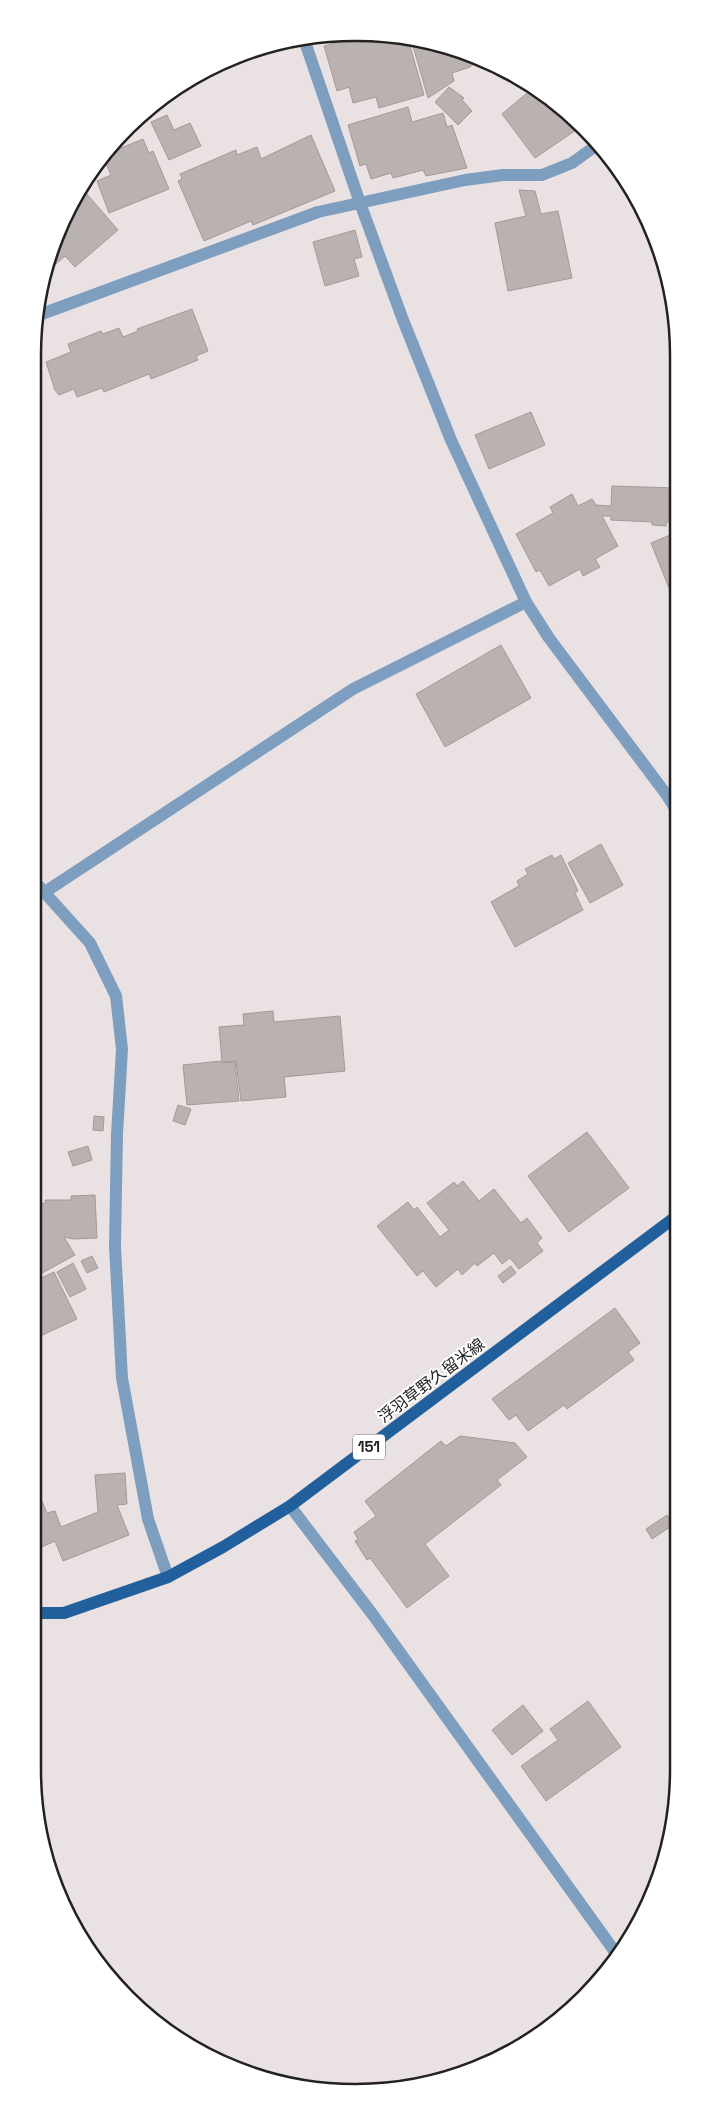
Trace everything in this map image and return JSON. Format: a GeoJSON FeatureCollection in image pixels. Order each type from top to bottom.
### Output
{"type":"FeatureCollection","features":[{"type":"Feature","properties":{"kind":"main road","name":"浮羽草野久留米線"},"geometry":{"type":"LineString","coordinates":[[41,1613],[64,1613],[168,1577],[223,1547],[290,1506],[670,1221]]}},
{"type":"Feature","properties":{"kind":"street"},"geometry":{"type":"LineString","coordinates":[[306,45],[360,203],[451,440],[526,602],[549,638],[670,800]]}},
{"type":"Feature","properties":{"kind":"street"},"geometry":{"type":"LineString","coordinates":[[44,312],[318,212],[465,180],[503,175],[542,175],[572,163],[593,149]]}},
{"type":"Feature","properties":{"kind":"street"},"geometry":{"type":"LineString","coordinates":[[168,1577],[148,1520],[122,1378],[115,1246],[117,1134],[122,1049],[116,996],[90,943],[41,887],[353,689],[526,602]]}},
{"type":"Feature","properties":{"kind":"street"},"geometry":{"type":"LineString","coordinates":[[290,1506],[373,1615],[613,1949]]}},
{"type":"Feature","properties":{"kind":"building"},"geometry":{"type":"Polygon","coordinates":[[[356,41],[410,46],[424,95],[379,108],[376,97],[353,103],[349,87],[337,91],[324,46],[339,42],[356,41]]]}},
{"type":"Feature","properties":{"kind":"building"},"geometry":{"type":"Polygon","coordinates":[[[413,46],[473,64],[452,73],[454,81],[428,98],[413,46]]]}},
{"type":"Feature","properties":{"kind":"building"},"geometry":{"type":"Polygon","coordinates":[[[449,87],[464,98],[462,100],[472,111],[458,125],[435,102],[449,87]]]}},
{"type":"Feature","properties":{"kind":"building"},"geometry":{"type":"Polygon","coordinates":[[[528,92],[575,131],[535,158],[502,114],[528,92]]]}},
{"type":"Feature","properties":{"kind":"building"},"geometry":{"type":"Polygon","coordinates":[[[408,107],[412,122],[443,113],[447,127],[452,125],[467,168],[426,176],[423,170],[393,178],[391,173],[371,179],[366,164],[360,166],[348,125],[408,107]]]}},
{"type":"Feature","properties":{"kind":"building"},"geometry":{"type":"Polygon","coordinates":[[[167,115],[174,130],[190,123],[201,146],[169,160],[151,122],[167,115]]]}},
{"type":"Feature","properties":{"kind":"building"},"geometry":{"type":"Polygon","coordinates":[[[311,135],[335,191],[253,225],[251,221],[204,241],[178,181],[182,179],[180,174],[236,150],[237,155],[257,147],[261,159],[311,135]]]}},
{"type":"Feature","properties":{"kind":"building"},"geometry":{"type":"Polygon","coordinates":[[[143,139],[149,153],[153,151],[169,189],[109,213],[97,181],[111,175],[106,164],[118,149],[143,139]]]}},
{"type":"Feature","properties":{"kind":"building"},"geometry":{"type":"Polygon","coordinates":[[[519,190],[535,191],[541,214],[558,211],[572,278],[508,291],[495,223],[526,216],[519,190]]]}},
{"type":"Feature","properties":{"kind":"building"},"geometry":{"type":"Polygon","coordinates":[[[86,193],[118,230],[75,267],[65,256],[55,265],[65,235],[86,193]]]}},
{"type":"Feature","properties":{"kind":"building"},"geometry":{"type":"Polygon","coordinates":[[[355,230],[362,257],[354,259],[359,276],[325,286],[313,242],[355,230]]]}},
{"type":"Feature","properties":{"kind":"building"},"geometry":{"type":"Polygon","coordinates":[[[192,309],[208,351],[196,356],[198,360],[151,379],[149,374],[104,392],[102,388],[77,397],[74,389],[59,395],[55,390],[46,362],[71,352],[68,344],[101,331],[103,334],[119,328],[123,337],[138,331],[137,329],[192,309]]]}},
{"type":"Feature","properties":{"kind":"building"},"geometry":{"type":"Polygon","coordinates":[[[531,412],[545,445],[489,469],[475,435],[531,412]]]}},
{"type":"Feature","properties":{"kind":"building"},"geometry":{"type":"Polygon","coordinates":[[[612,486],[670,488],[670,522],[666,522],[666,526],[652,525],[652,522],[611,520],[611,516],[602,516],[618,546],[595,559],[600,567],[583,576],[580,569],[549,586],[540,570],[536,572],[516,534],[553,513],[550,507],[572,494],[578,506],[592,499],[596,505],[611,506],[612,486]]]}},
{"type":"Feature","properties":{"kind":"building"},"geometry":{"type":"Polygon","coordinates":[[[670,535],[670,590],[651,543],[670,535]]]}},
{"type":"Feature","properties":{"kind":"building"},"geometry":{"type":"Polygon","coordinates":[[[501,645],[531,698],[445,747],[416,694],[501,645]]]}},
{"type":"Feature","properties":{"kind":"building"},"geometry":{"type":"Polygon","coordinates":[[[601,844],[623,885],[590,903],[568,863],[601,844]]]}},
{"type":"Feature","properties":{"kind":"building"},"geometry":{"type":"Polygon","coordinates":[[[552,855],[554,859],[561,855],[578,891],[575,893],[583,910],[515,947],[491,902],[519,886],[517,881],[528,874],[525,869],[552,855]]]}},
{"type":"Feature","properties":{"kind":"building"},"geometry":{"type":"Polygon","coordinates":[[[273,1011],[274,1022],[340,1016],[345,1071],[284,1077],[286,1097],[241,1101],[236,1061],[222,1062],[219,1027],[244,1025],[243,1014],[273,1011]]]}},
{"type":"Feature","properties":{"kind":"building"},"geometry":{"type":"Polygon","coordinates":[[[221,1061],[221,1063],[235,1062],[239,1101],[187,1105],[183,1065],[221,1061]]]}},
{"type":"Feature","properties":{"kind":"building"},"geometry":{"type":"Polygon","coordinates":[[[178,1105],[191,1109],[185,1125],[173,1121],[178,1105]]]}},
{"type":"Feature","properties":{"kind":"building"},"geometry":{"type":"Polygon","coordinates":[[[94,1116],[104,1117],[103,1131],[93,1130],[94,1116]]]}},
{"type":"Feature","properties":{"kind":"building"},"geometry":{"type":"Polygon","coordinates":[[[587,1132],[629,1188],[569,1232],[528,1176],[587,1132]]]}},
{"type":"Feature","properties":{"kind":"building"},"geometry":{"type":"Polygon","coordinates":[[[88,1146],[92,1160],[73,1166],[68,1152],[88,1146]]]}},
{"type":"Feature","properties":{"kind":"building"},"geometry":{"type":"Polygon","coordinates":[[[463,1181],[479,1201],[494,1189],[521,1223],[527,1218],[542,1238],[537,1243],[543,1251],[519,1269],[510,1258],[502,1264],[494,1253],[477,1266],[475,1263],[462,1275],[458,1269],[436,1287],[423,1271],[417,1276],[377,1226],[408,1202],[414,1210],[417,1207],[440,1237],[449,1230],[427,1203],[454,1182],[457,1186],[463,1181]]]}},
{"type":"Feature","properties":{"kind":"building"},"geometry":{"type":"Polygon","coordinates":[[[95,1195],[97,1238],[73,1239],[64,1237],[75,1255],[41,1274],[41,1205],[46,1202],[45,1200],[71,1200],[71,1196],[95,1195]]]}},
{"type":"Feature","properties":{"kind":"building"},"geometry":{"type":"Polygon","coordinates":[[[92,1256],[98,1268],[87,1273],[81,1261],[92,1256]]]}},
{"type":"Feature","properties":{"kind":"building"},"geometry":{"type":"Polygon","coordinates":[[[73,1263],[86,1289],[70,1297],[57,1272],[73,1263]]]}},
{"type":"Feature","properties":{"kind":"building"},"geometry":{"type":"Polygon","coordinates":[[[511,1266],[516,1273],[503,1283],[498,1276],[511,1266]]]}},
{"type":"Feature","properties":{"kind":"building"},"geometry":{"type":"Polygon","coordinates":[[[54,1272],[77,1319],[41,1336],[41,1278],[54,1272]]]}},
{"type":"Feature","properties":{"kind":"building"},"geometry":{"type":"Polygon","coordinates":[[[615,1308],[640,1343],[628,1352],[634,1360],[567,1409],[564,1405],[528,1431],[516,1415],[509,1420],[492,1399],[615,1308]]]}},
{"type":"Feature","properties":{"kind":"building"},"geometry":{"type":"Polygon","coordinates":[[[460,1436],[515,1443],[527,1457],[497,1480],[501,1485],[425,1544],[449,1576],[407,1608],[370,1558],[367,1560],[355,1541],[358,1539],[354,1532],[376,1516],[365,1501],[441,1441],[446,1446],[460,1436]]]}},
{"type":"Feature","properties":{"kind":"building"},"geometry":{"type":"Polygon","coordinates":[[[125,1473],[127,1504],[117,1505],[129,1535],[63,1561],[55,1541],[41,1547],[41,1499],[47,1513],[55,1511],[61,1527],[98,1512],[95,1475],[125,1473]]]}},
{"type":"Feature","properties":{"kind":"building"},"geometry":{"type":"Polygon","coordinates":[[[667,1515],[670,1520],[670,1527],[652,1539],[646,1529],[667,1515]]]}},
{"type":"Feature","properties":{"kind":"building"},"geometry":{"type":"Polygon","coordinates":[[[588,1701],[621,1747],[546,1801],[521,1766],[558,1740],[550,1729],[588,1701]]]}},
{"type":"Feature","properties":{"kind":"building"},"geometry":{"type":"Polygon","coordinates":[[[523,1705],[543,1731],[512,1755],[492,1730],[523,1705]]]}}]}
